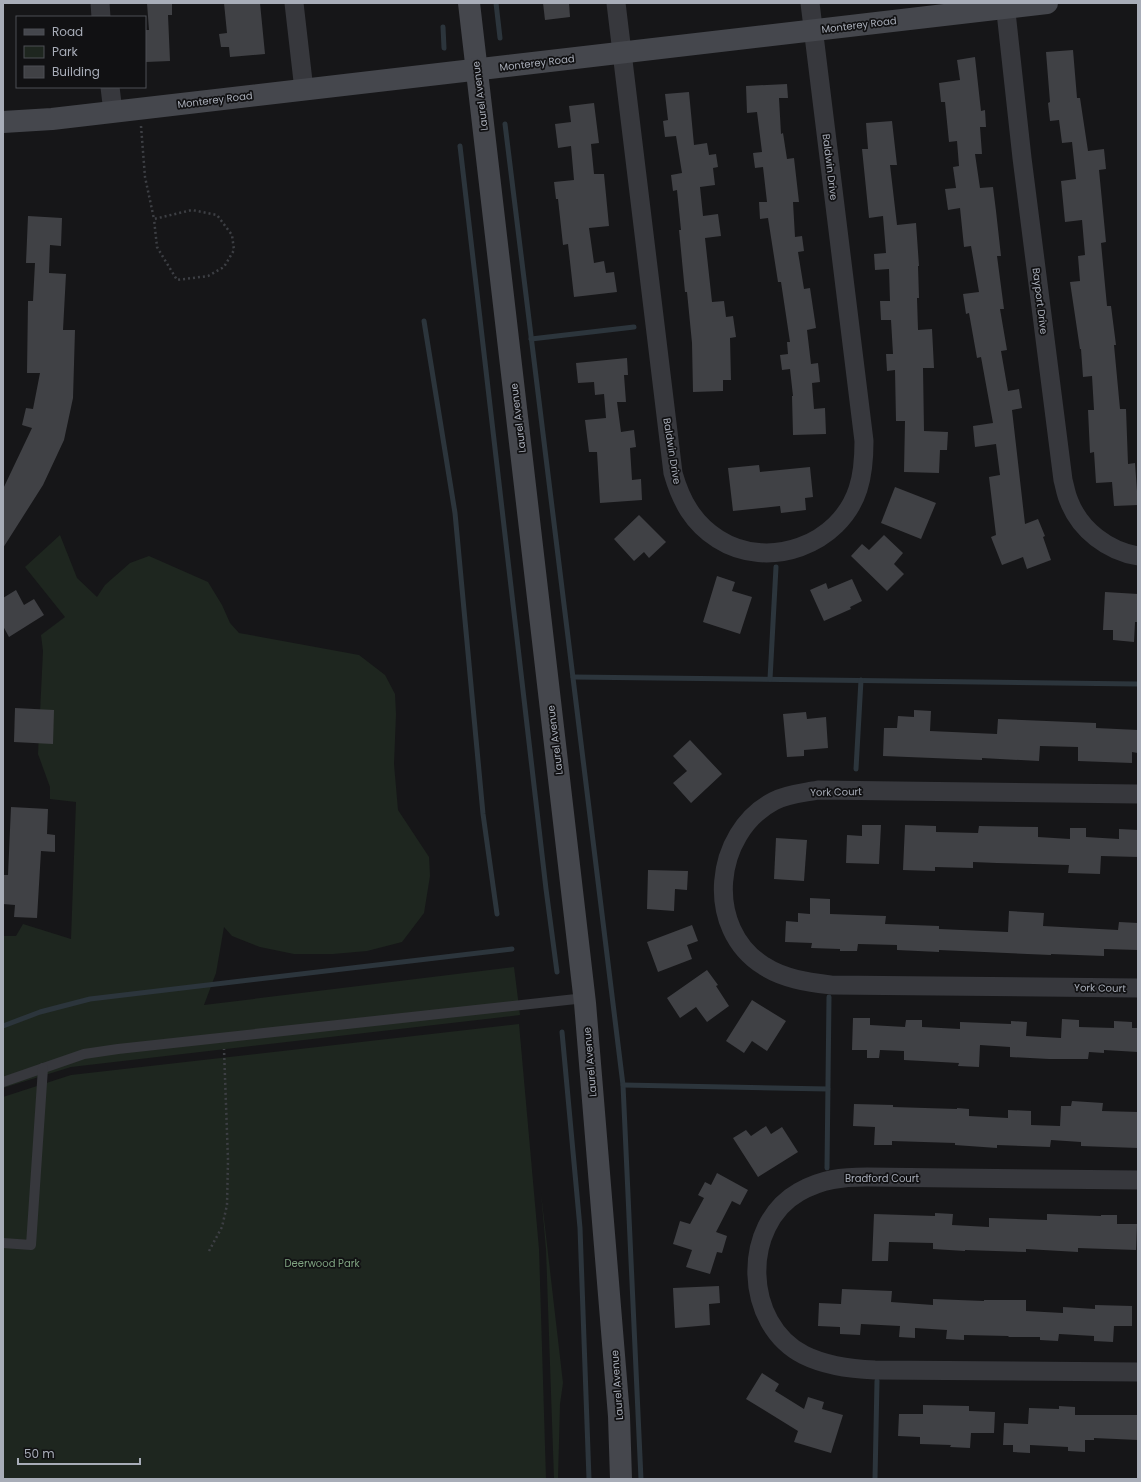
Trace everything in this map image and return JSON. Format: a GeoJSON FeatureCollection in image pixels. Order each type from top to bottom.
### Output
{"type":"FeatureCollection","features":[{"type":"Feature","properties":{"kind":"main road","name":"Laurel Avenue"},"geometry":{"type":"LineString","coordinates":[[469,3],[585,998],[619,1416],[621,1479]]}},
{"type":"Feature","properties":{"kind":"main road","name":"Monterey Road"},"geometry":{"type":"LineString","coordinates":[[3,122],[52,119],[477,71],[813,31],[1005,6],[1047,3]]}},
{"type":"Feature","properties":{"kind":"street"},"geometry":{"type":"LineString","coordinates":[[100,3],[101,16]]}},
{"type":"Feature","properties":{"kind":"street"},"geometry":{"type":"LineString","coordinates":[[294,3],[304,90]]}},
{"type":"Feature","properties":{"kind":"street","name":"Baldwin Drive"},"geometry":{"type":"LineString","coordinates":[[616,3],[673,473],[679,492],[687,508],[708,531],[718,539],[740,549],[771,553],[801,548],[824,536],[833,528],[843,517],[856,494],[862,474],[864,458],[863,433],[810,3]]}},
{"type":"Feature","properties":{"kind":"street","name":"Bayport Drive"},"geometry":{"type":"LineString","coordinates":[[1005,6],[1022,158],[1063,480],[1069,501],[1079,519],[1094,536],[1110,547],[1138,556]]}},
{"type":"Feature","properties":{"kind":"street"},"geometry":{"type":"LineString","coordinates":[[110,88],[113,112]]}},
{"type":"Feature","properties":{"kind":"street","name":"York Court"},"geometry":{"type":"LineString","coordinates":[[1138,794],[818,790],[795,794],[774,801],[757,813],[745,825],[735,839],[728,856],[724,874],[723,892],[728,922],[737,939],[748,953],[763,966],[783,976],[807,982],[831,985],[1138,988]]}},
{"type":"Feature","properties":{"kind":"street","name":"Bradford Court"},"geometry":{"type":"LineString","coordinates":[[1138,1180],[843,1177],[819,1182],[798,1192],[780,1207],[769,1222],[762,1237],[758,1255],[757,1271],[762,1305],[771,1323],[785,1341],[803,1354],[822,1362],[848,1368],[875,1370],[1138,1372]]}},
{"type":"Feature","properties":{"kind":"lane"},"geometry":{"type":"LineString","coordinates":[[3,1082],[84,1054],[118,1048],[585,998]]}},
{"type":"Feature","properties":{"kind":"lane"},"geometry":{"type":"LineString","coordinates":[[3,1244],[31,1245],[43,1068]]}},
{"type":"Feature","properties":{"kind":"path"},"geometry":{"type":"LineString","coordinates":[[140,109],[145,177],[154,219],[157,248],[177,280],[208,276],[224,267],[234,250],[232,235],[217,215],[192,210],[154,219]]}},
{"type":"Feature","properties":{"kind":"path"},"geometry":{"type":"LineString","coordinates":[[209,1251],[222,1227],[227,1205],[228,1160],[224,1037]]}},
{"type":"Feature","properties":{"kind":"green space"},"geometry":{"type":"Polygon","coordinates":[[[60,535],[77,578],[97,597],[105,585],[130,563],[149,556],[208,582],[222,605],[230,623],[239,633],[359,655],[385,675],[395,694],[396,714],[394,764],[398,810],[429,857],[430,876],[424,913],[402,942],[367,951],[333,954],[294,954],[260,947],[232,936],[224,927],[216,973],[204,1005],[514,967],[520,1015],[71,1067],[3,1088],[3,936],[16,936],[23,924],[71,939],[76,802],[50,799],[50,787],[38,754],[43,651],[41,635],[65,617],[25,567],[60,535]]]}},
{"type":"Feature","properties":{"kind":"green space","name":"Deerwood Park"},"geometry":{"type":"Polygon","coordinates":[[[519,1024],[539,1249],[546,1479],[3,1479],[3,1097],[71,1075],[519,1024]]]}},
{"type":"Feature","properties":{"kind":"green space"},"geometry":{"type":"Polygon","coordinates":[[[541,1193],[563,1383],[560,1404],[558,1479],[554,1479],[546,1249],[541,1193]]]}},
{"type":"Feature","properties":{"kind":"building"},"geometry":{"type":"Polygon","coordinates":[[[147,3],[172,3],[172,15],[168,15],[170,61],[146,62],[146,30],[149,30],[147,3]]]}},
{"type":"Feature","properties":{"kind":"building"},"geometry":{"type":"Polygon","coordinates":[[[224,3],[260,3],[265,54],[230,57],[229,47],[221,47],[219,34],[227,33],[224,3]]]}},
{"type":"Feature","properties":{"kind":"building"},"geometry":{"type":"Polygon","coordinates":[[[543,3],[569,3],[570,17],[545,20],[543,3]]]}},
{"type":"Feature","properties":{"kind":"building"},"geometry":{"type":"Polygon","coordinates":[[[1073,50],[1077,98],[1080,98],[1088,151],[1104,149],[1106,169],[1099,170],[1106,242],[1101,243],[1107,306],[1111,306],[1116,345],[1114,345],[1120,409],[1126,409],[1128,464],[1135,463],[1138,505],[1114,506],[1112,482],[1096,483],[1094,452],[1090,453],[1088,410],[1094,410],[1092,376],[1083,377],[1081,349],[1070,282],[1080,281],[1078,256],[1085,255],[1082,220],[1065,222],[1061,181],[1076,179],[1072,142],[1062,143],[1059,120],[1050,121],[1048,103],[1050,102],[1046,52],[1073,50]]]}},
{"type":"Feature","properties":{"kind":"building"},"geometry":{"type":"Polygon","coordinates":[[[975,57],[981,111],[985,110],[986,127],[980,127],[982,154],[975,154],[980,188],[993,187],[1001,256],[997,256],[1004,309],[1000,309],[1007,350],[1001,351],[1008,391],[1019,389],[1022,408],[1012,410],[1025,524],[1038,519],[1045,536],[1043,537],[1051,560],[1027,569],[1023,557],[1002,565],[991,537],[996,535],[989,477],[1000,475],[996,444],[975,447],[973,426],[993,423],[981,357],[977,358],[969,313],[966,314],[963,294],[979,292],[971,246],[964,247],[960,208],[948,210],[945,189],[956,188],[953,167],[959,166],[957,141],[949,142],[945,102],[941,102],[939,83],[960,80],[957,60],[975,57]]]}},
{"type":"Feature","properties":{"kind":"building"},"geometry":{"type":"Polygon","coordinates":[[[787,84],[788,98],[779,98],[781,134],[783,133],[787,159],[794,158],[799,202],[793,202],[795,237],[802,236],[804,251],[798,252],[804,289],[810,288],[816,328],[807,330],[811,364],[818,363],[820,382],[812,383],[814,409],[825,408],[826,434],[793,435],[793,396],[790,369],[782,370],[780,355],[788,354],[787,342],[790,342],[781,282],[778,282],[768,218],[760,219],[759,202],[767,202],[763,167],[755,168],[753,153],[762,152],[757,112],[747,113],[746,86],[787,84]]]}},
{"type":"Feature","properties":{"kind":"building"},"geometry":{"type":"Polygon","coordinates":[[[689,92],[694,145],[707,143],[709,155],[716,154],[718,167],[713,168],[715,185],[700,187],[703,216],[718,214],[721,236],[705,238],[712,302],[724,301],[726,317],[733,316],[736,337],[730,338],[731,380],[723,380],[723,391],[693,392],[692,343],[687,292],[685,292],[677,190],[673,191],[671,175],[682,173],[676,136],[665,137],[663,121],[668,120],[665,94],[689,92]]]}},
{"type":"Feature","properties":{"kind":"building"},"geometry":{"type":"Polygon","coordinates":[[[594,103],[599,143],[591,144],[594,174],[604,174],[609,226],[589,228],[594,263],[604,261],[606,273],[614,272],[617,292],[574,297],[568,244],[563,245],[558,199],[556,199],[554,182],[574,180],[571,146],[558,148],[555,124],[571,122],[569,106],[594,103]]]}},
{"type":"Feature","properties":{"kind":"building"},"geometry":{"type":"Polygon","coordinates":[[[892,121],[897,165],[890,165],[897,225],[916,223],[919,266],[919,298],[917,298],[918,330],[932,329],[934,368],[923,368],[924,431],[948,432],[947,450],[940,450],[939,473],[904,472],[905,421],[896,421],[895,370],[887,371],[886,354],[893,354],[891,320],[881,320],[880,301],[890,301],[889,269],[875,270],[874,254],[886,253],[883,216],[869,218],[862,149],[868,149],[866,123],[892,121]]]}},
{"type":"Feature","properties":{"kind":"building"},"geometry":{"type":"Polygon","coordinates":[[[28,216],[62,218],[61,246],[50,245],[49,273],[66,274],[63,330],[75,330],[73,398],[64,440],[43,485],[3,548],[3,489],[32,428],[22,425],[26,408],[33,409],[40,373],[27,373],[28,301],[33,301],[35,263],[26,263],[28,216]]]}},
{"type":"Feature","properties":{"kind":"building"},"geometry":{"type":"Polygon","coordinates":[[[627,358],[628,375],[624,375],[626,402],[617,402],[621,432],[634,430],[636,447],[630,448],[632,480],[641,479],[642,500],[600,503],[597,452],[589,452],[585,420],[606,418],[604,394],[595,395],[594,382],[578,383],[576,363],[627,358]]]}},
{"type":"Feature","properties":{"kind":"building"},"geometry":{"type":"Polygon","coordinates":[[[759,465],[760,472],[810,467],[813,497],[805,498],[806,510],[781,513],[780,506],[733,511],[728,468],[759,465]]]}},
{"type":"Feature","properties":{"kind":"building"},"geometry":{"type":"Polygon","coordinates":[[[895,487],[936,503],[921,539],[881,523],[895,487]]]}},
{"type":"Feature","properties":{"kind":"building"},"geometry":{"type":"Polygon","coordinates":[[[639,515],[666,542],[649,558],[644,552],[634,561],[614,539],[639,515]]]}},
{"type":"Feature","properties":{"kind":"building"},"geometry":{"type":"Polygon","coordinates":[[[884,535],[903,553],[894,564],[904,574],[887,591],[851,556],[862,544],[869,550],[884,535]]]}},
{"type":"Feature","properties":{"kind":"building"},"geometry":{"type":"Polygon","coordinates":[[[717,576],[735,582],[732,591],[752,597],[740,634],[703,622],[717,576]]]}},
{"type":"Feature","properties":{"kind":"building"},"geometry":{"type":"Polygon","coordinates":[[[852,579],[862,601],[850,607],[851,609],[824,621],[810,590],[826,583],[828,589],[852,579]]]}},
{"type":"Feature","properties":{"kind":"building"},"geometry":{"type":"Polygon","coordinates":[[[16,590],[24,605],[34,599],[44,615],[9,637],[3,626],[3,598],[16,590]]]}},
{"type":"Feature","properties":{"kind":"building"},"geometry":{"type":"Polygon","coordinates":[[[1105,592],[1138,594],[1138,622],[1135,622],[1134,642],[1113,640],[1113,630],[1103,630],[1105,592]]]}},
{"type":"Feature","properties":{"kind":"building"},"geometry":{"type":"Polygon","coordinates":[[[15,708],[54,710],[53,744],[14,742],[15,708]]]}},
{"type":"Feature","properties":{"kind":"building"},"geometry":{"type":"Polygon","coordinates":[[[914,710],[931,711],[930,731],[997,734],[998,719],[1096,723],[1096,728],[1138,730],[1138,753],[1132,752],[1132,763],[1078,761],[1078,747],[1040,746],[1039,761],[883,756],[884,728],[897,728],[898,716],[914,717],[914,710]]]}},
{"type":"Feature","properties":{"kind":"building"},"geometry":{"type":"Polygon","coordinates":[[[806,712],[807,719],[826,717],[828,748],[804,750],[804,756],[787,757],[783,714],[806,712]]]}},
{"type":"Feature","properties":{"kind":"building"},"geometry":{"type":"Polygon","coordinates":[[[690,740],[722,774],[691,803],[673,783],[687,771],[673,756],[690,740]]]}},
{"type":"Feature","properties":{"kind":"building"},"geometry":{"type":"Polygon","coordinates":[[[11,807],[48,809],[47,834],[55,835],[55,852],[41,851],[37,918],[14,917],[15,905],[3,904],[3,875],[8,875],[11,807]]]}},
{"type":"Feature","properties":{"kind":"building"},"geometry":{"type":"Polygon","coordinates":[[[862,825],[881,825],[879,864],[846,863],[847,835],[862,836],[862,825]]]}},
{"type":"Feature","properties":{"kind":"building"},"geometry":{"type":"Polygon","coordinates":[[[905,825],[936,826],[936,832],[978,833],[979,826],[1038,827],[1038,837],[1070,839],[1070,828],[1086,828],[1086,837],[1119,839],[1119,829],[1138,830],[1138,857],[1101,856],[1100,874],[1068,873],[1069,865],[973,862],[973,868],[935,867],[935,871],[903,870],[905,825]]]}},
{"type":"Feature","properties":{"kind":"building"},"geometry":{"type":"Polygon","coordinates":[[[776,838],[807,840],[804,881],[774,879],[776,838]]]}},
{"type":"Feature","properties":{"kind":"building"},"geometry":{"type":"Polygon","coordinates":[[[648,870],[688,871],[687,890],[675,889],[674,911],[647,909],[648,870]]]}},
{"type":"Feature","properties":{"kind":"building"},"geometry":{"type":"Polygon","coordinates":[[[810,898],[830,899],[830,914],[886,916],[885,924],[939,926],[939,929],[1008,932],[1009,911],[1044,913],[1043,926],[1118,930],[1119,922],[1138,923],[1138,950],[1104,949],[1104,956],[1051,955],[939,950],[939,952],[897,950],[897,945],[858,944],[857,951],[840,951],[840,949],[811,948],[812,943],[785,942],[786,921],[798,922],[798,913],[810,914],[810,898]]]}},
{"type":"Feature","properties":{"kind":"building"},"geometry":{"type":"Polygon","coordinates":[[[692,925],[698,941],[687,945],[692,959],[658,972],[647,942],[692,925]]]}},
{"type":"Feature","properties":{"kind":"building"},"geometry":{"type":"Polygon","coordinates":[[[707,970],[718,985],[716,986],[729,1006],[707,1022],[696,1007],[680,1018],[667,998],[707,970]]]}},
{"type":"Feature","properties":{"kind":"building"},"geometry":{"type":"Polygon","coordinates":[[[752,1000],[786,1021],[767,1051],[752,1041],[744,1053],[726,1041],[752,1000]]]}},
{"type":"Feature","properties":{"kind":"building"},"geometry":{"type":"Polygon","coordinates":[[[853,1018],[870,1018],[870,1025],[905,1027],[906,1020],[922,1020],[922,1027],[960,1029],[960,1022],[1011,1024],[1011,1021],[1027,1022],[1026,1036],[1061,1038],[1062,1019],[1079,1020],[1079,1027],[1114,1028],[1114,1021],[1132,1022],[1132,1028],[1138,1028],[1138,1052],[1104,1050],[1104,1053],[1089,1052],[1088,1059],[1049,1059],[1010,1057],[1010,1047],[980,1045],[979,1067],[958,1066],[959,1063],[904,1060],[904,1051],[880,1050],[879,1058],[867,1058],[867,1050],[852,1050],[853,1018]]]}},
{"type":"Feature","properties":{"kind":"building"},"geometry":{"type":"Polygon","coordinates":[[[1072,1101],[1103,1103],[1102,1111],[1138,1112],[1138,1148],[1081,1146],[1081,1142],[1051,1140],[1050,1147],[997,1145],[997,1148],[955,1145],[955,1143],[892,1141],[892,1145],[874,1145],[875,1127],[853,1126],[854,1104],[893,1105],[893,1107],[969,1109],[969,1116],[1008,1118],[1008,1110],[1031,1111],[1031,1125],[1060,1126],[1061,1106],[1071,1106],[1072,1101]]]}},
{"type":"Feature","properties":{"kind":"building"},"geometry":{"type":"Polygon","coordinates":[[[766,1126],[771,1134],[782,1127],[798,1152],[758,1177],[733,1138],[746,1130],[751,1136],[766,1126]]]}},
{"type":"Feature","properties":{"kind":"building"},"geometry":{"type":"Polygon","coordinates":[[[717,1173],[748,1190],[740,1205],[732,1201],[716,1232],[727,1236],[722,1253],[717,1252],[710,1274],[686,1267],[692,1250],[673,1244],[680,1221],[690,1224],[704,1198],[698,1195],[705,1182],[711,1185],[717,1173]]]}},
{"type":"Feature","properties":{"kind":"building"},"geometry":{"type":"Polygon","coordinates":[[[935,1213],[953,1214],[952,1225],[989,1227],[989,1218],[1047,1220],[1047,1214],[1101,1216],[1117,1215],[1117,1224],[1137,1224],[1136,1250],[1078,1248],[1078,1252],[1026,1249],[1026,1252],[965,1251],[933,1249],[933,1243],[889,1242],[888,1261],[872,1261],[874,1214],[935,1216],[935,1213]]]}},
{"type":"Feature","properties":{"kind":"building"},"geometry":{"type":"Polygon","coordinates":[[[719,1286],[720,1303],[709,1304],[710,1325],[675,1328],[673,1288],[719,1286]]]}},
{"type":"Feature","properties":{"kind":"building"},"geometry":{"type":"Polygon","coordinates":[[[842,1289],[892,1291],[891,1302],[933,1305],[933,1299],[984,1301],[1026,1300],[1026,1311],[1063,1313],[1063,1307],[1095,1309],[1095,1305],[1132,1306],[1132,1326],[1114,1326],[1113,1342],[1094,1341],[1094,1336],[1059,1334],[1058,1341],[1040,1340],[1040,1337],[964,1335],[964,1340],[946,1339],[947,1330],[915,1328],[915,1338],[899,1337],[900,1326],[861,1324],[860,1335],[840,1334],[840,1327],[818,1326],[819,1303],[841,1304],[842,1289]]]}},
{"type":"Feature","properties":{"kind":"building"},"geometry":{"type":"Polygon","coordinates":[[[762,1373],[779,1384],[775,1391],[804,1409],[808,1397],[824,1402],[822,1409],[843,1415],[831,1453],[794,1442],[798,1431],[746,1399],[762,1373]]]}},
{"type":"Feature","properties":{"kind":"building"},"geometry":{"type":"Polygon","coordinates":[[[923,1405],[969,1406],[969,1411],[995,1412],[994,1433],[971,1433],[970,1448],[950,1447],[951,1445],[920,1444],[920,1437],[898,1436],[899,1414],[923,1414],[923,1405]]]}},
{"type":"Feature","properties":{"kind":"building"},"geometry":{"type":"Polygon","coordinates":[[[1059,1406],[1075,1407],[1075,1415],[1138,1415],[1138,1440],[1094,1438],[1094,1440],[1085,1440],[1085,1452],[1068,1451],[1068,1447],[1030,1445],[1030,1453],[1013,1452],[1013,1445],[1003,1445],[1004,1423],[1028,1424],[1029,1408],[1059,1409],[1059,1406]]]}},
{"type":"Feature","properties":{"kind":"waterway"},"geometry":{"type":"LineString","coordinates":[[496,3],[500,38]]}},
{"type":"Feature","properties":{"kind":"waterway"},"geometry":{"type":"LineString","coordinates":[[443,27],[444,48]]}},
{"type":"Feature","properties":{"kind":"waterway"},"geometry":{"type":"LineString","coordinates":[[505,124],[623,1085],[641,1479]]}},
{"type":"Feature","properties":{"kind":"waterway"},"geometry":{"type":"LineString","coordinates":[[460,146],[546,889],[557,972]]}},
{"type":"Feature","properties":{"kind":"waterway"},"geometry":{"type":"LineString","coordinates":[[424,321],[455,513],[483,814],[497,914]]}},
{"type":"Feature","properties":{"kind":"waterway"},"geometry":{"type":"LineString","coordinates":[[531,339],[634,327]]}},
{"type":"Feature","properties":{"kind":"waterway"},"geometry":{"type":"LineString","coordinates":[[770,679],[776,567]]}},
{"type":"Feature","properties":{"kind":"waterway"},"geometry":{"type":"LineString","coordinates":[[573,677],[1138,684]]}},
{"type":"Feature","properties":{"kind":"waterway"},"geometry":{"type":"LineString","coordinates":[[856,769],[861,680]]}},
{"type":"Feature","properties":{"kind":"waterway"},"geometry":{"type":"LineString","coordinates":[[3,1026],[40,1012],[90,999],[512,949]]}},
{"type":"Feature","properties":{"kind":"waterway"},"geometry":{"type":"LineString","coordinates":[[827,1168],[829,997]]}},
{"type":"Feature","properties":{"kind":"waterway"},"geometry":{"type":"LineString","coordinates":[[562,1032],[580,1228],[589,1479]]}},
{"type":"Feature","properties":{"kind":"waterway"},"geometry":{"type":"LineString","coordinates":[[623,1085],[828,1089]]}},
{"type":"Feature","properties":{"kind":"waterway"},"geometry":{"type":"LineString","coordinates":[[875,1479],[877,1381]]}}]}
